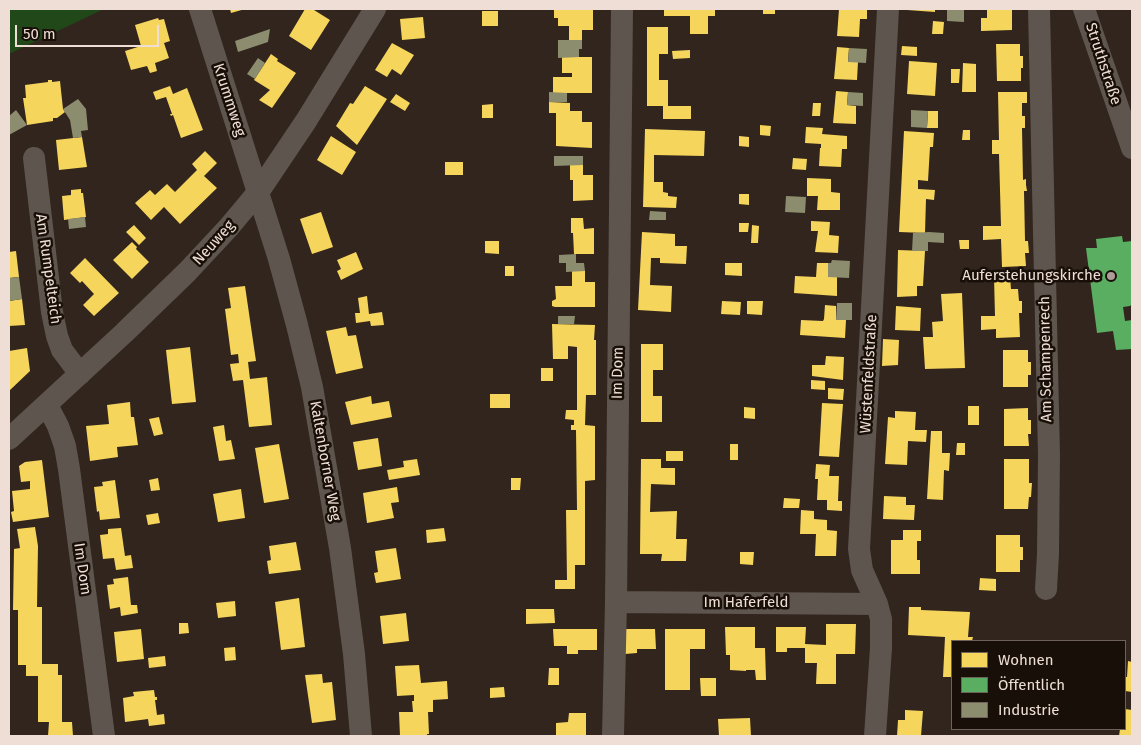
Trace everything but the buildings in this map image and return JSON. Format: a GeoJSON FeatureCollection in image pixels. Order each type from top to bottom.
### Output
{"type":"FeatureCollection","features":[{"type":"Feature","properties":{"kind":"street","name":"Krummweg"},"geometry":{"type":"LineString","coordinates":[[200,9],[258,191]]}},
{"type":"Feature","properties":{"kind":"street","name":"Neuweg"},"geometry":{"type":"LineString","coordinates":[[9,440],[187,272],[229,227],[258,191],[306,121],[375,9]]}},
{"type":"Feature","properties":{"kind":"street","name":"Im Dom"},"geometry":{"type":"LineString","coordinates":[[613,736],[622,9]]}},
{"type":"Feature","properties":{"kind":"street","name":"Wüstenfeldstraße"},"geometry":{"type":"LineString","coordinates":[[874,736],[881,648],[881,619],[877,604],[862,570],[860,549],[888,9]]}},
{"type":"Feature","properties":{"kind":"street","name":"Am Schampenrech"},"geometry":{"type":"LineString","coordinates":[[1038,9],[1049,456],[1046,588]]}},
{"type":"Feature","properties":{"kind":"street","name":"Struthstraße"},"geometry":{"type":"LineString","coordinates":[[1084,9],[1132,148]]}},
{"type":"Feature","properties":{"kind":"street","name":"Am Rumpelteich"},"geometry":{"type":"LineString","coordinates":[[34,158],[55,328],[62,350],[80,374]]}},
{"type":"Feature","properties":{"kind":"street","name":"Kaltenborner Weg"},"geometry":{"type":"LineString","coordinates":[[258,191],[297,325],[324,447],[347,599],[362,736]]}},
{"type":"Feature","properties":{"kind":"street","name":"Im Dom"},"geometry":{"type":"LineString","coordinates":[[47,405],[58,426],[65,446],[69,469],[104,736]]}},
{"type":"Feature","properties":{"kind":"street","name":"Im Haferfeld"},"geometry":{"type":"LineString","coordinates":[[616,602],[877,604]]}},
{"type":"Feature","properties":{"kind":"green space"},"geometry":{"type":"Polygon","coordinates":[[[9,9],[104,9],[9,54],[9,9]]]}},
{"type":"Feature","properties":{"kind":"place","name":"Auferstehungskirche"},"geometry":{"type":"Point","coordinates":[1111,276]}}]}
